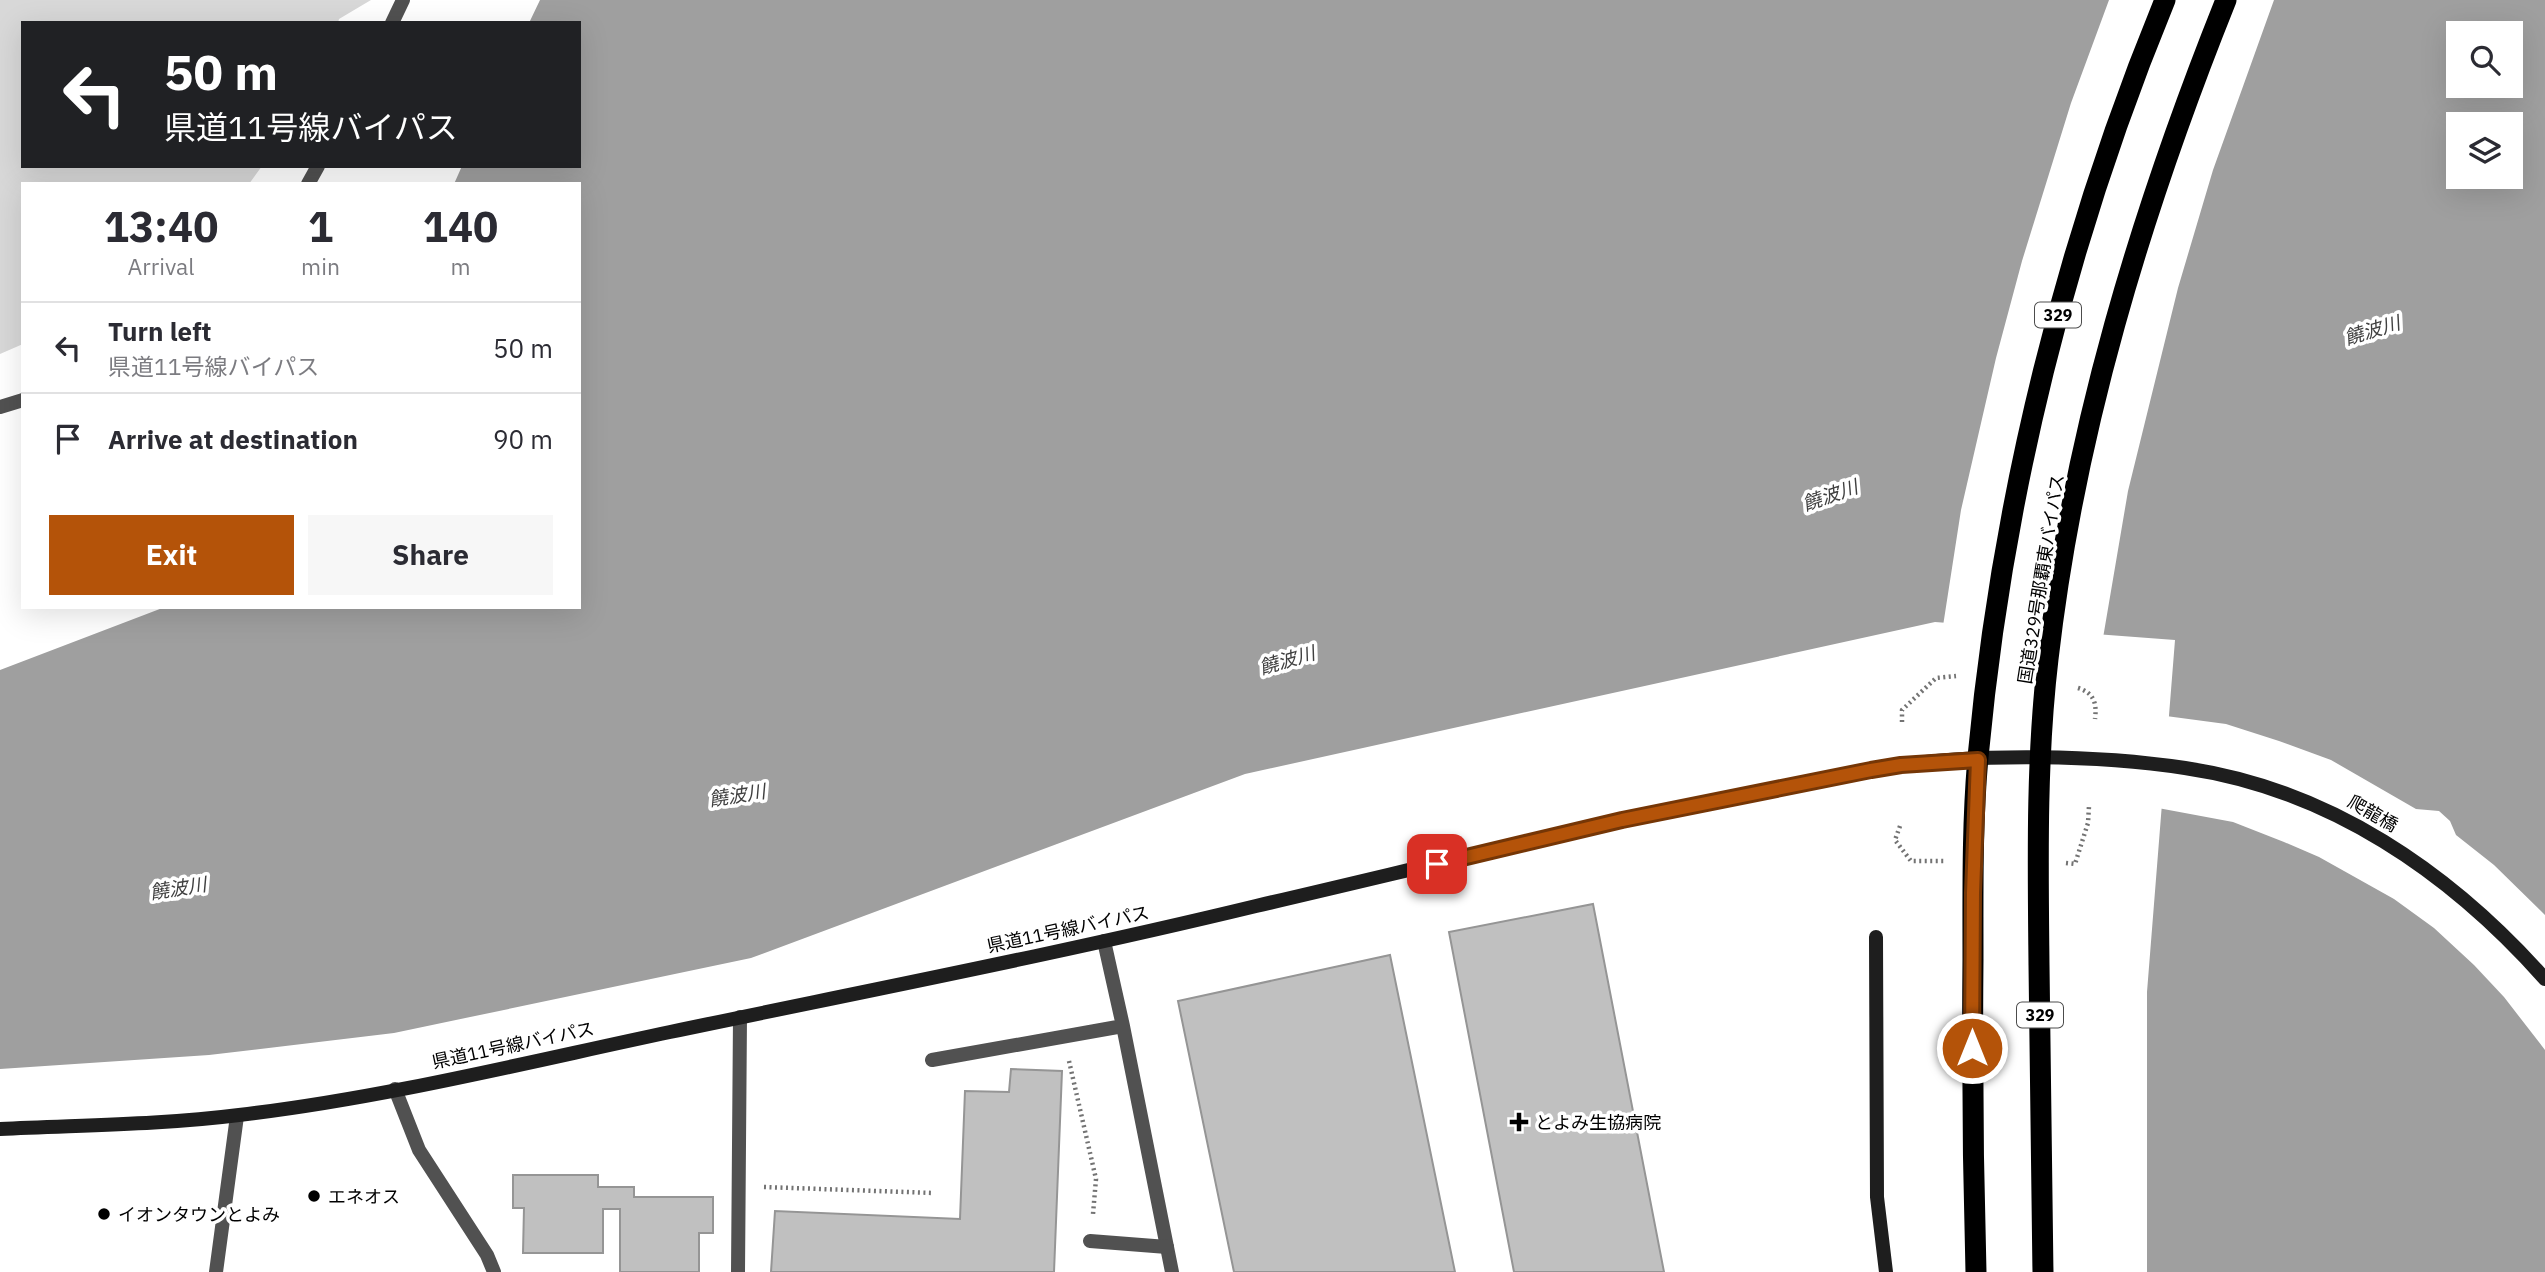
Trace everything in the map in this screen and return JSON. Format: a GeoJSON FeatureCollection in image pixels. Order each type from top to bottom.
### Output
{"type":"FeatureCollection","features":[{"type":"Feature","properties":{"kind":"highway","name":"国道329号那覇東バイパス"},"geometry":{"type":"LineString","coordinates":[[1976,1272],[1972,1032],[1978,760],[1991,642],[2019,477],[2059,310],[2092,193],[2133,78],[2165,0]]}},
{"type":"Feature","properties":{"kind":"highway","name":"国道329号那覇東バイパス"},"geometry":{"type":"LineString","coordinates":[[2043,1272],[2038,863],[2050,649],[2074,503],[2113,328],[2191,88],[2226,0]]}},
{"type":"Feature","properties":{"kind":"main road","name":"県道11号線バイパス"},"geometry":{"type":"LineString","coordinates":[[0,1129],[237,1116],[395,1089],[1104,942],[1622,820],[1901,765],[2042,759],[2140,763]]}},
{"type":"Feature","properties":{"kind":"main road","name":"爬龍橋"},"geometry":{"type":"LineString","coordinates":[[2140,763],[2227,776],[2274,788],[2331,811],[2387,842],[2425,868],[2477,909],[2512,942],[2545,979]]}},
{"type":"Feature","properties":{"kind":"main road"},"geometry":{"type":"LineString","coordinates":[[1876,937],[1877,1197],[1886,1272]]}},
{"type":"Feature","properties":{"kind":"street"},"geometry":{"type":"LineString","coordinates":[[393,21],[402,0]]}},
{"type":"Feature","properties":{"kind":"street"},"geometry":{"type":"LineString","coordinates":[[0,407],[21,401]]}},
{"type":"Feature","properties":{"kind":"street"},"geometry":{"type":"LineString","coordinates":[[1104,942],[1172,1272]]}},
{"type":"Feature","properties":{"kind":"street"},"geometry":{"type":"LineString","coordinates":[[737,1272],[740,1017]]}},
{"type":"Feature","properties":{"kind":"street"},"geometry":{"type":"LineString","coordinates":[[932,1060],[1123,1026]]}},
{"type":"Feature","properties":{"kind":"street"},"geometry":{"type":"LineString","coordinates":[[395,1089],[419,1150],[487,1255],[494,1272]]}},
{"type":"Feature","properties":{"kind":"street"},"geometry":{"type":"LineString","coordinates":[[216,1272],[237,1116]]}},
{"type":"Feature","properties":{"kind":"street"},"geometry":{"type":"LineString","coordinates":[[1090,1241],[1167,1247]]}},
{"type":"Feature","properties":{"kind":"path"},"geometry":{"type":"LineString","coordinates":[[1902,722],[1902,710],[1936,678],[1956,676]]}},
{"type":"Feature","properties":{"kind":"path"},"geometry":{"type":"LineString","coordinates":[[2078,688],[2088,691],[2096,704],[2095,719]]}},
{"type":"Feature","properties":{"kind":"path"},"geometry":{"type":"LineString","coordinates":[[2063,863],[2075,864],[2088,823],[2089,806]]}},
{"type":"Feature","properties":{"kind":"path"},"geometry":{"type":"LineString","coordinates":[[1900,826],[1895,840],[1911,861],[1922,861]]}},
{"type":"Feature","properties":{"kind":"path"},"geometry":{"type":"LineString","coordinates":[[1064,1036],[1096,1179],[1090,1241]]}},
{"type":"Feature","properties":{"kind":"path"},"geometry":{"type":"LineString","coordinates":[[738,1186],[934,1193]]}},
{"type":"Feature","properties":{"kind":"shaded area"},"geometry":{"type":"Polygon","coordinates":[[[0,0],[371,0],[338,21],[21,21],[21,168],[261,168],[250,182],[21,182],[21,345],[0,354],[0,0]]]}},
{"type":"Feature","properties":{"kind":"water","name":"饒波川"},"geometry":{"type":"Polygon","coordinates":[[[540,0],[2545,0],[2545,1272],[2147,1272],[2147,992],[2175,640],[1935,622],[1245,774],[751,958],[394,1033],[209,1055],[0,1069],[0,670],[160,609],[581,609],[581,182],[455,182],[461,168],[581,168],[581,21],[530,21],[540,0]]]}},
{"type":"Feature","properties":{"kind":"pier"},"geometry":{"type":"Polygon","coordinates":[[[2109,0],[2274,0],[2213,170],[2178,288],[2128,491],[2103,638],[1943,626],[1961,510],[1996,358],[2022,261],[2071,103],[2109,0]]]}},
{"type":"Feature","properties":{"kind":"pier"},"geometry":{"type":"Polygon","coordinates":[[[2166,716],[2226,724],[2279,741],[2331,760],[2416,809],[2439,811],[2450,821],[2456,835],[2494,865],[2545,915],[2545,1050],[2504,997],[2474,965],[2434,928],[2394,899],[2319,857],[2233,822],[2158,808],[2166,716]]]}},
{"type":"Feature","properties":{"kind":"building"},"geometry":{"type":"Polygon","coordinates":[[[1593,904],[1664,1272],[1514,1272],[1449,932],[1593,904]]]}},
{"type":"Feature","properties":{"kind":"building"},"geometry":{"type":"Polygon","coordinates":[[[1390,955],[1455,1272],[1234,1272],[1178,1001],[1390,955]]]}},
{"type":"Feature","properties":{"kind":"building"},"geometry":{"type":"Polygon","coordinates":[[[1011,1069],[1062,1071],[1054,1272],[771,1272],[775,1211],[960,1219],[965,1091],[1009,1092],[1011,1069]]]}},
{"type":"Feature","properties":{"kind":"building"},"geometry":{"type":"Polygon","coordinates":[[[513,1175],[598,1175],[598,1187],[634,1187],[634,1197],[713,1197],[713,1233],[699,1233],[699,1272],[620,1272],[620,1209],[603,1209],[603,1253],[523,1253],[524,1208],[513,1208],[513,1175]]]}},
{"type":"Feature","properties":{"kind":"place","name":"とよみ生協病院"},"geometry":{"type":"Point","coordinates":[1519,1122]}},
{"type":"Feature","properties":{"kind":"place","name":"エネオス"},"geometry":{"type":"Point","coordinates":[314,1196]}},
{"type":"Feature","properties":{"kind":"place","name":"イオンタウンとよみ"},"geometry":{"type":"Point","coordinates":[104,1214]}},
{"type":"Feature","properties":{"kind":"route"},"geometry":{"type":"LineString","coordinates":[[1437,864],[1622,820],[1871,770],[1901,765],[1978,760],[1973,893],[1972,1048]]}}]}
